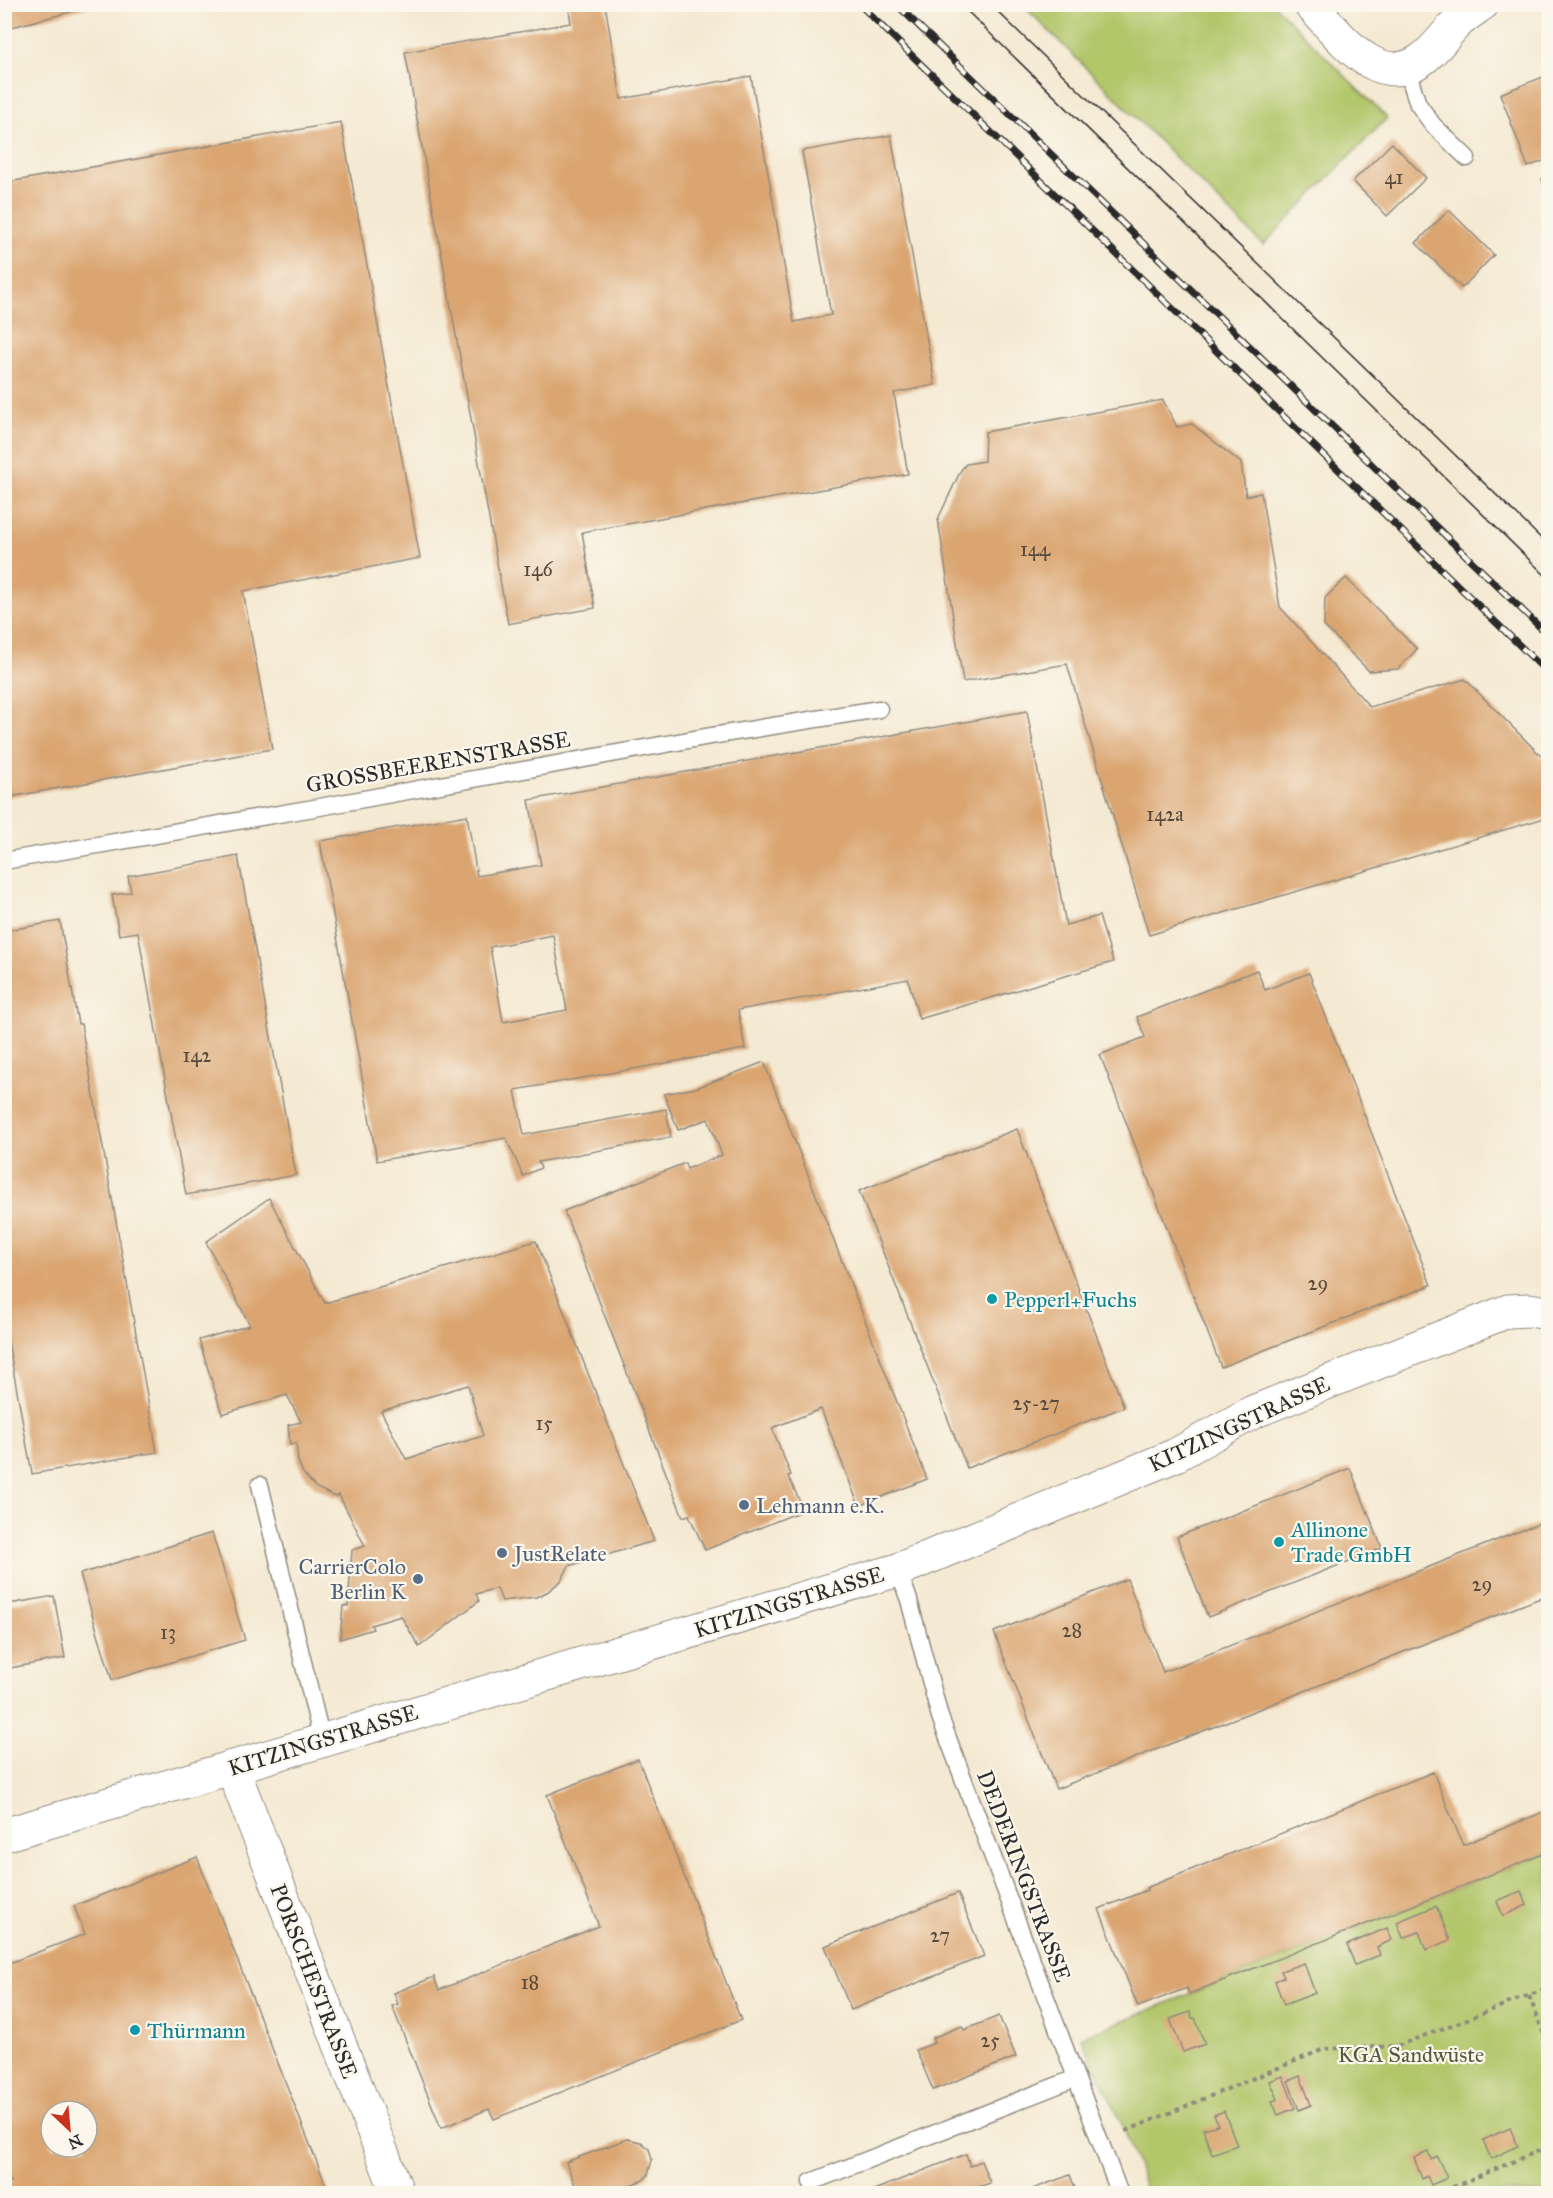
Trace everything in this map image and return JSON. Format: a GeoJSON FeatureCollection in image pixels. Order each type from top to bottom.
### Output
{"type":"FeatureCollection","features":[{"type":"Feature","properties":{"kind":"street"},"geometry":{"type":"LineString","coordinates":[[1310,4],[1361,57],[1387,70],[1406,68],[1426,56],[1459,20],[1482,4]]}},
{"type":"Feature","properties":{"kind":"street","name":"KITZINGSTRASSE"},"geometry":{"type":"LineString","coordinates":[[4,1835],[898,1570],[1176,1455],[1253,1412],[1355,1370],[1508,1311],[1528,1310],[1548,1313]]}},
{"type":"Feature","properties":{"kind":"street","name":"PORSCHESTRASSE"},"geometry":{"type":"LineString","coordinates":[[232,1767],[398,2193]]}},
{"type":"Feature","properties":{"kind":"lane"},"geometry":{"type":"LineString","coordinates":[[1406,68],[1418,104],[1433,125],[1467,158]]}},
{"type":"Feature","properties":{"kind":"lane","name":"GROSSBEERENSTRASSE"},"geometry":{"type":"LineString","coordinates":[[4,861],[705,737],[879,710]]}},
{"type":"Feature","properties":{"kind":"lane"},"geometry":{"type":"LineString","coordinates":[[260,1485],[322,1740]]}},
{"type":"Feature","properties":{"kind":"lane","name":"DEDERINGSTRASSE"},"geometry":{"type":"LineString","coordinates":[[898,1570],[940,1717],[1120,2193]]}},
{"type":"Feature","properties":{"kind":"lane"},"geometry":{"type":"LineString","coordinates":[[811,2182],[1076,2078]]}},
{"type":"Feature","properties":{"kind":"path"},"geometry":{"type":"LineString","coordinates":[[1101,2142],[1324,2049],[1396,2046],[1548,1988]]}},
{"type":"Feature","properties":{"kind":"path"},"geometry":{"type":"LineString","coordinates":[[1528,1996],[1548,2044]]}},
{"type":"Feature","properties":{"kind":"path"},"geometry":{"type":"LineString","coordinates":[[1436,2193],[1548,2147]]}},
{"type":"Feature","properties":{"kind":"green space"},"geometry":{"type":"Polygon","coordinates":[[[1023,5],[1274,5],[1387,118],[1263,245],[1023,5]]]}},
{"type":"Feature","properties":{"kind":"green space","name":"KGA Sandwüste"},"geometry":{"type":"Polygon","coordinates":[[[1548,1852],[1548,2193],[1147,2193],[1125,2131],[1081,2037],[1548,1852]]]}},
{"type":"Feature","properties":{"kind":"building"},"geometry":{"type":"Polygon","coordinates":[[[4,4],[98,4],[98,5],[4,29],[4,4]]]}},
{"type":"Feature","properties":{"kind":"building"},"geometry":{"type":"Polygon","coordinates":[[[568,4],[605,4],[621,99],[751,76],[794,322],[831,315],[802,151],[891,135],[935,385],[894,393],[908,474],[582,532],[595,608],[508,624],[405,52],[571,23],[568,4]]]}},
{"type":"Feature","properties":{"kind":"building"},"geometry":{"type":"Polygon","coordinates":[[[1548,75],[1548,159],[1528,167],[1500,94],[1548,75]]]}},
{"type":"Feature","properties":{"kind":"building"},"geometry":{"type":"Polygon","coordinates":[[[341,122],[420,558],[243,591],[272,749],[4,798],[4,183],[341,122]]]}},
{"type":"Feature","properties":{"kind":"building"},"geometry":{"type":"Polygon","coordinates":[[[1392,143],[1426,178],[1387,216],[1353,181],[1392,143]]]}},
{"type":"Feature","properties":{"kind":"building"},"geometry":{"type":"Polygon","coordinates":[[[1548,177],[1548,196],[1542,179],[1548,177]]]}},
{"type":"Feature","properties":{"kind":"building"},"geometry":{"type":"Polygon","coordinates":[[[1449,210],[1494,255],[1462,288],[1416,243],[1449,210]]]}},
{"type":"Feature","properties":{"kind":"building"},"geometry":{"type":"Polygon","coordinates":[[[1163,400],[1177,427],[1192,424],[1241,463],[1246,496],[1261,493],[1280,607],[1370,707],[1465,679],[1548,763],[1548,817],[1149,935],[1067,664],[963,682],[938,519],[961,470],[966,464],[984,461],[985,432],[1163,400]]]}},
{"type":"Feature","properties":{"kind":"building"},"geometry":{"type":"Polygon","coordinates":[[[1346,578],[1417,649],[1398,669],[1369,671],[1324,626],[1325,598],[1346,578]]]}},
{"type":"Feature","properties":{"kind":"building"},"geometry":{"type":"Polygon","coordinates":[[[1027,711],[1066,925],[1099,916],[1113,962],[919,1019],[908,979],[738,1010],[745,1049],[515,1090],[524,1135],[666,1109],[671,1137],[538,1162],[541,1168],[523,1176],[506,1138],[377,1161],[320,841],[467,815],[477,876],[541,865],[529,800],[1027,711]],[[553,935],[490,947],[503,1022],[567,1010],[553,935]]]}},
{"type":"Feature","properties":{"kind":"building"},"geometry":{"type":"Polygon","coordinates":[[[238,856],[296,1175],[186,1195],[138,932],[119,935],[112,895],[131,892],[128,876],[238,856]]]}},
{"type":"Feature","properties":{"kind":"building"},"geometry":{"type":"Polygon","coordinates":[[[60,921],[78,1024],[81,1024],[157,1452],[32,1474],[4,1319],[4,931],[60,921]]]}},
{"type":"Feature","properties":{"kind":"building"},"geometry":{"type":"Polygon","coordinates":[[[1257,970],[1265,990],[1309,973],[1431,1285],[1221,1367],[1100,1055],[1145,1037],[1137,1017],[1257,970]]]}},
{"type":"Feature","properties":{"kind":"building"},"geometry":{"type":"Polygon","coordinates":[[[764,1062],[927,1479],[859,1506],[821,1409],[772,1428],[791,1475],[788,1476],[804,1510],[705,1550],[689,1515],[683,1517],[564,1211],[685,1163],[687,1169],[722,1155],[708,1119],[678,1130],[664,1094],[696,1088],[764,1062]]]}},
{"type":"Feature","properties":{"kind":"building","name":"Pepperl+Fuchs"},"geometry":{"type":"Polygon","coordinates":[[[1017,1129],[1124,1407],[967,1468],[859,1191],[1017,1129]]]}},
{"type":"Feature","properties":{"kind":"building"},"geometry":{"type":"Polygon","coordinates":[[[269,1198],[325,1303],[536,1241],[654,1541],[569,1566],[561,1581],[536,1597],[502,1601],[497,1588],[476,1594],[479,1601],[419,1647],[401,1616],[371,1625],[373,1629],[340,1639],[343,1606],[348,1606],[352,1550],[365,1546],[339,1495],[335,1497],[315,1487],[303,1473],[298,1461],[296,1443],[290,1445],[288,1425],[301,1422],[287,1395],[222,1414],[199,1340],[250,1325],[206,1242],[269,1198]],[[468,1385],[381,1411],[406,1459],[483,1436],[468,1385]]]}},
{"type":"Feature","properties":{"kind":"building","name":"Allinone Trade GmbH"},"geometry":{"type":"Polygon","coordinates":[[[1350,1468],[1382,1548],[1208,1617],[1177,1537],[1350,1468]]]}},
{"type":"Feature","properties":{"kind":"building"},"geometry":{"type":"Polygon","coordinates":[[[1548,1520],[1548,1595],[1056,1789],[994,1632],[1127,1579],[1163,1672],[1548,1520]]]}},
{"type":"Feature","properties":{"kind":"building"},"geometry":{"type":"Polygon","coordinates":[[[212,1533],[245,1640],[112,1680],[80,1574],[212,1533]]]}},
{"type":"Feature","properties":{"kind":"building"},"geometry":{"type":"Polygon","coordinates":[[[54,1596],[65,1658],[4,1669],[4,1605],[54,1596]]]}},
{"type":"Feature","properties":{"kind":"building"},"geometry":{"type":"Polygon","coordinates":[[[638,1759],[741,2020],[494,2119],[489,2109],[441,2128],[392,2006],[398,2004],[394,1993],[434,1977],[439,1990],[599,1926],[547,1795],[638,1759]]]}},
{"type":"Feature","properties":{"kind":"building"},"geometry":{"type":"Polygon","coordinates":[[[1433,1772],[1463,1845],[1548,1810],[1548,1852],[1189,1994],[1187,1988],[1138,2007],[1099,1909],[1433,1772]]]}},
{"type":"Feature","properties":{"kind":"building","name":"Thürmann"},"geometry":{"type":"Polygon","coordinates":[[[197,1857],[329,2193],[11,2193],[7,2183],[11,2182],[4,2167],[8,2165],[4,2157],[4,2112],[10,2110],[4,2095],[4,1965],[85,1934],[74,1906],[197,1857]]]}},
{"type":"Feature","properties":{"kind":"building"},"geometry":{"type":"Polygon","coordinates":[[[1521,1891],[1527,1905],[1503,1916],[1497,1901],[1521,1891]]]}},
{"type":"Feature","properties":{"kind":"building"},"geometry":{"type":"Polygon","coordinates":[[[958,1893],[984,1956],[851,2010],[825,1946],[958,1893]]]}},
{"type":"Feature","properties":{"kind":"building"},"geometry":{"type":"Polygon","coordinates":[[[1436,1906],[1450,1940],[1426,1950],[1419,1932],[1403,1938],[1397,1922],[1436,1906]]]}},
{"type":"Feature","properties":{"kind":"building"},"geometry":{"type":"Polygon","coordinates":[[[1387,1928],[1392,1940],[1377,1947],[1380,1955],[1355,1965],[1347,1945],[1387,1928]]]}},
{"type":"Feature","properties":{"kind":"building"},"geometry":{"type":"Polygon","coordinates":[[[1304,1963],[1315,1993],[1284,2005],[1275,1981],[1284,1977],[1281,1971],[1304,1963]]]}},
{"type":"Feature","properties":{"kind":"building"},"geometry":{"type":"Polygon","coordinates":[[[1190,2012],[1192,2018],[1195,2018],[1205,2044],[1183,2052],[1170,2019],[1190,2012]]]}},
{"type":"Feature","properties":{"kind":"building"},"geometry":{"type":"Polygon","coordinates":[[[999,2016],[1016,2057],[933,2090],[916,2050],[934,2043],[932,2038],[962,2026],[964,2030],[999,2016]]]}},
{"type":"Feature","properties":{"kind":"building"},"geometry":{"type":"Polygon","coordinates":[[[1283,2076],[1295,2108],[1278,2115],[1272,2101],[1278,2099],[1270,2081],[1283,2076]]]}},
{"type":"Feature","properties":{"kind":"building"},"geometry":{"type":"Polygon","coordinates":[[[1300,2076],[1311,2105],[1299,2110],[1288,2081],[1300,2076]]]}},
{"type":"Feature","properties":{"kind":"building"},"geometry":{"type":"Polygon","coordinates":[[[1224,2111],[1237,2145],[1212,2154],[1203,2129],[1218,2125],[1214,2115],[1224,2111]]]}},
{"type":"Feature","properties":{"kind":"building"},"geometry":{"type":"Polygon","coordinates":[[[1510,2128],[1518,2146],[1491,2159],[1483,2140],[1510,2128]]]}},
{"type":"Feature","properties":{"kind":"building"},"geometry":{"type":"Polygon","coordinates":[[[627,2139],[641,2142],[649,2149],[652,2160],[648,2175],[643,2180],[611,2193],[578,2193],[566,2162],[627,2139]]]}},
{"type":"Feature","properties":{"kind":"building"},"geometry":{"type":"Polygon","coordinates":[[[1428,2152],[1431,2159],[1437,2156],[1447,2178],[1431,2185],[1427,2176],[1422,2179],[1414,2158],[1428,2152]]]}},
{"type":"Feature","properties":{"kind":"building"},"geometry":{"type":"Polygon","coordinates":[[[966,2154],[970,2166],[981,2161],[990,2183],[978,2187],[981,2193],[866,2193],[966,2154]]]}},
{"type":"Feature","properties":{"kind":"building"},"geometry":{"type":"Polygon","coordinates":[[[1070,2175],[1077,2193],[1022,2193],[1070,2175]]]}},
{"type":"Feature","properties":{"kind":"tram line"},"geometry":{"type":"LineString","coordinates":[[960,4],[1548,578]]}},
{"type":"Feature","properties":{"kind":"tram line"},"geometry":{"type":"LineString","coordinates":[[990,4],[1548,545]]}},
{"type":"Feature","properties":{"kind":"railway"},"geometry":{"type":"LineString","coordinates":[[859,4],[1548,673]]}},
{"type":"Feature","properties":{"kind":"railway"},"geometry":{"type":"LineString","coordinates":[[896,4],[1548,635]]}},
{"type":"Feature","properties":{"kind":"place","name":"Pepperl+Fuchs"},"geometry":{"type":"Point","coordinates":[992,1299]}},
{"type":"Feature","properties":{"kind":"place","name":"Lehmann e.K."},"geometry":{"type":"Point","coordinates":[744,1505]}},
{"type":"Feature","properties":{"kind":"place","name":"Allinone Trade GmbH"},"geometry":{"type":"Point","coordinates":[1279,1542]}},
{"type":"Feature","properties":{"kind":"place","name":"JustRelate"},"geometry":{"type":"Point","coordinates":[502,1553]}},
{"type":"Feature","properties":{"kind":"place","name":"CarrierColo Berlin K"},"geometry":{"type":"Point","coordinates":[418,1579]}},
{"type":"Feature","properties":{"kind":"place","name":"Thürmann"},"geometry":{"type":"Point","coordinates":[135,2030]}}]}
